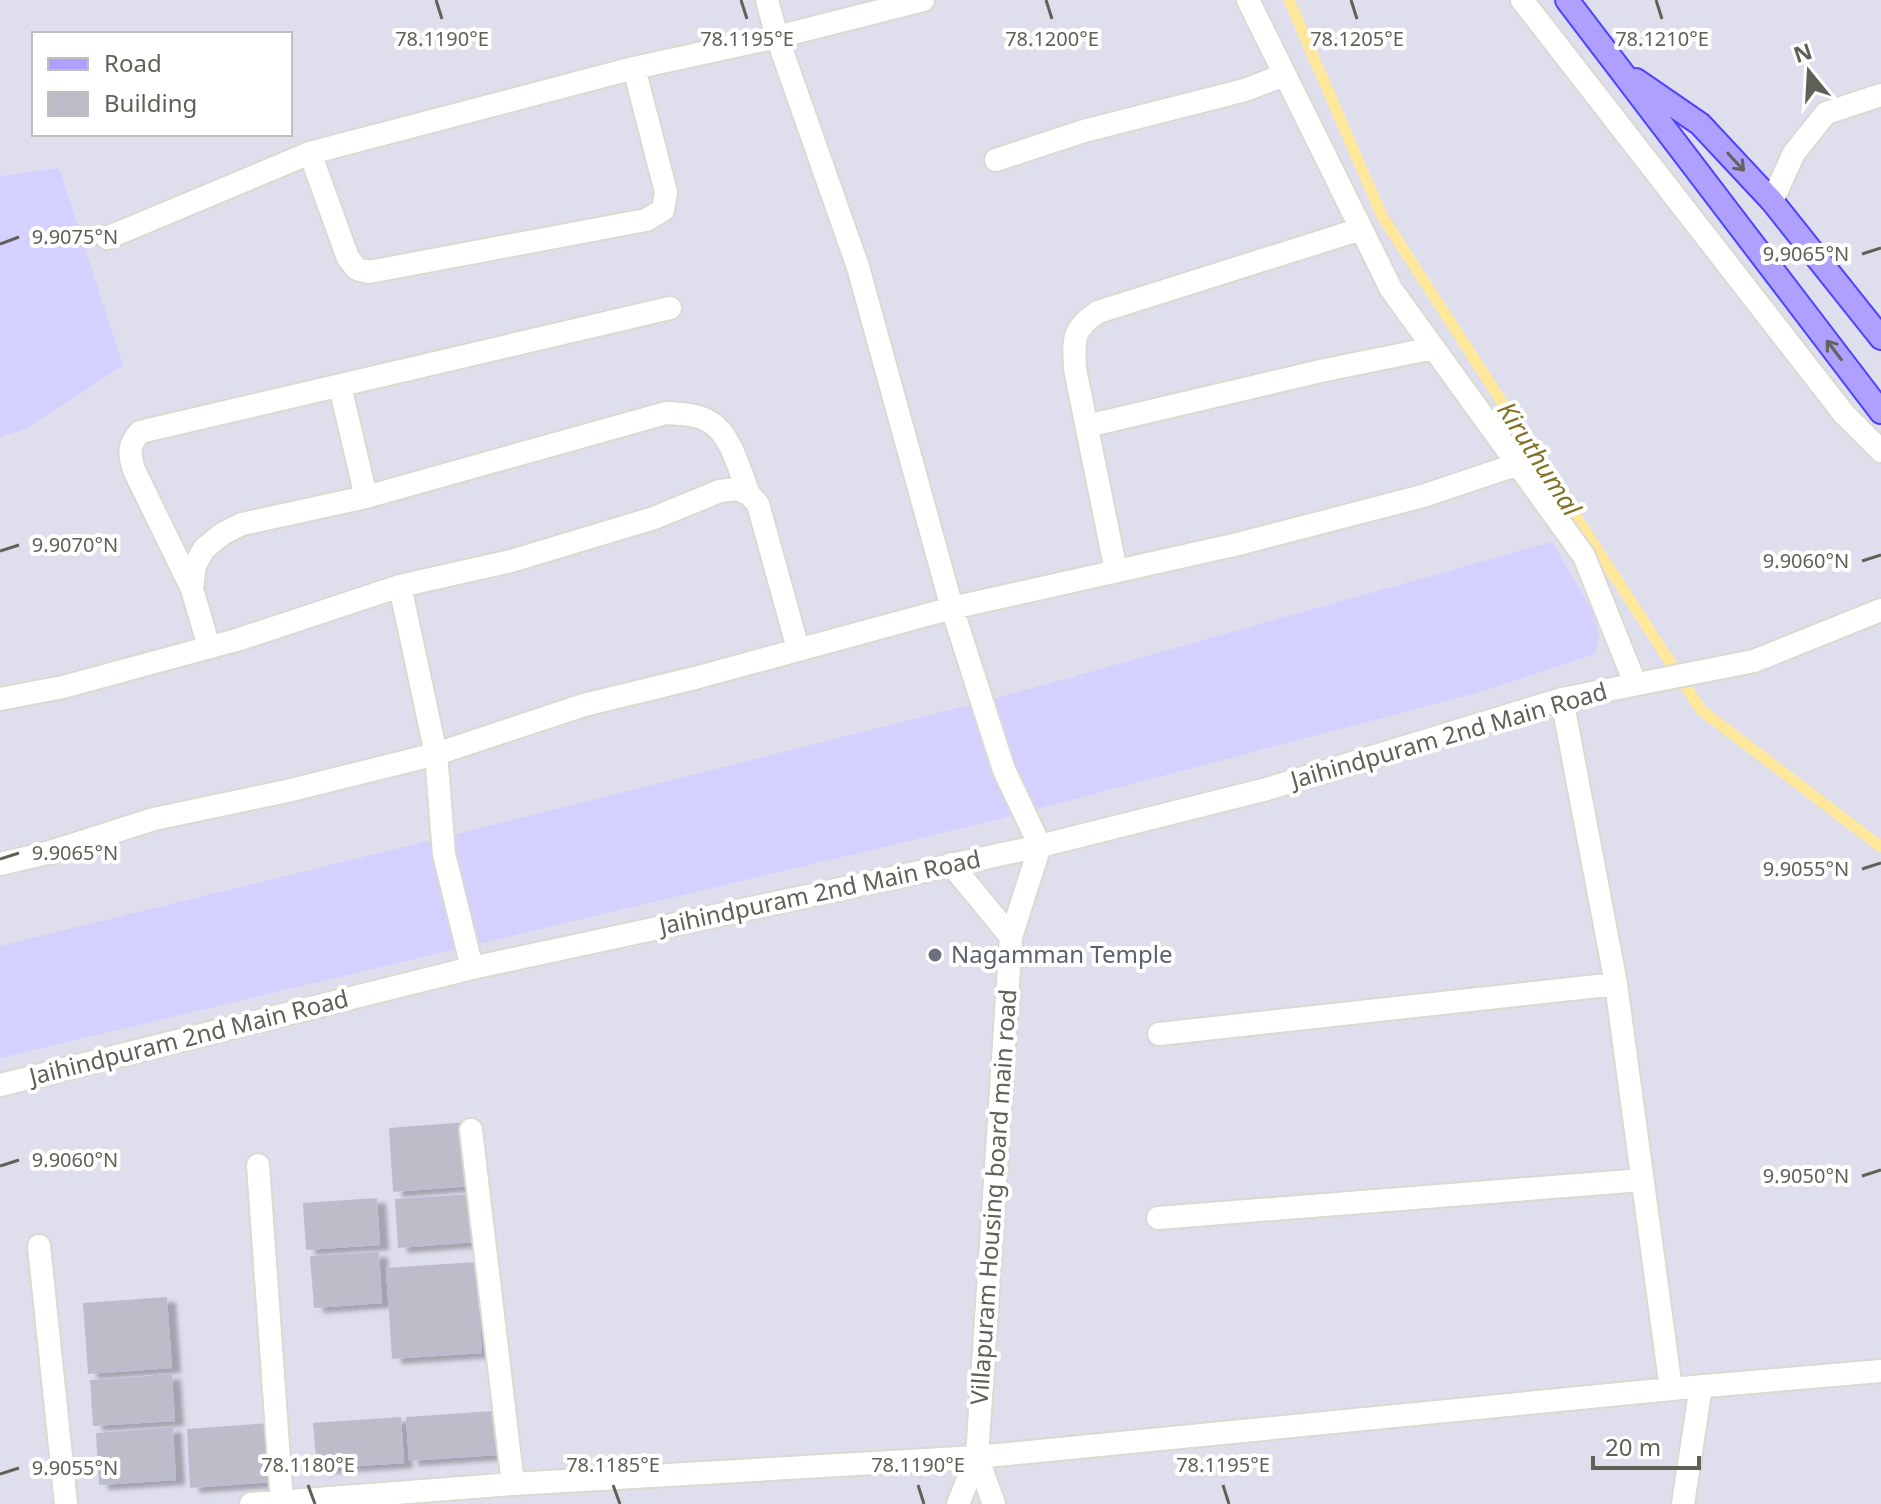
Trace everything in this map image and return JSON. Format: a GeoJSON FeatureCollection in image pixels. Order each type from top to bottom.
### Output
{"type":"FeatureCollection","features":[{"type":"Feature","properties":{"kind":"main road"},"geometry":{"type":"LineString","coordinates":[[1567,0],[1881,412]]}},
{"type":"Feature","properties":{"kind":"main road"},"geometry":{"type":"LineString","coordinates":[[1621,69],[1700,124],[1772,201],[1881,338]]}},
{"type":"Feature","properties":{"kind":"street"},"geometry":{"type":"LineString","coordinates":[[767,0],[777,37],[858,267],[952,608],[1004,770],[1040,846]]}},
{"type":"Feature","properties":{"kind":"street"},"geometry":{"type":"LineString","coordinates":[[107,238],[310,153],[634,68],[777,37],[923,0]]}},
{"type":"Feature","properties":{"kind":"street"},"geometry":{"type":"LineString","coordinates":[[1248,0],[1391,289],[1584,556],[1635,683]]}},
{"type":"Feature","properties":{"kind":"street"},"geometry":{"type":"LineString","coordinates":[[1522,0],[1844,414],[1881,451]]}},
{"type":"Feature","properties":{"kind":"street"},"geometry":{"type":"LineString","coordinates":[[310,153],[348,258],[357,269],[369,272],[646,220],[663,210],[666,192],[634,68]]}},
{"type":"Feature","properties":{"kind":"street"},"geometry":{"type":"LineString","coordinates":[[996,160],[1084,131],[1245,90],[1284,75]]}},
{"type":"Feature","properties":{"kind":"street"},"geometry":{"type":"LineString","coordinates":[[1772,201],[1794,153],[1826,113],[1881,95]]}},
{"type":"Feature","properties":{"kind":"street"},"geometry":{"type":"LineString","coordinates":[[1116,571],[1075,369],[1074,338],[1082,323],[1098,312],[1361,229]]}},
{"type":"Feature","properties":{"kind":"street"},"geometry":{"type":"LineString","coordinates":[[209,647],[192,589],[134,470],[129,454],[131,442],[140,432],[670,308]]}},
{"type":"Feature","properties":{"kind":"street"},"geometry":{"type":"LineString","coordinates":[[1087,426],[1325,370],[1434,348]]}},
{"type":"Feature","properties":{"kind":"street"},"geometry":{"type":"LineString","coordinates":[[340,386],[366,497]]}},
{"type":"Feature","properties":{"kind":"street"},"geometry":{"type":"LineString","coordinates":[[192,589],[195,565],[204,549],[222,534],[242,524],[366,497],[666,413],[712,422],[727,441],[749,494],[758,504],[798,649]]}},
{"type":"Feature","properties":{"kind":"street"},"geometry":{"type":"LineString","coordinates":[[0,864],[47,853],[154,819],[287,791],[436,754],[584,705],[952,608],[1238,544],[1423,496],[1518,464]]}},
{"type":"Feature","properties":{"kind":"street"},"geometry":{"type":"LineString","coordinates":[[0,699],[63,687],[209,647],[400,586],[511,561],[654,518],[720,491],[736,489],[749,494]]}},
{"type":"Feature","properties":{"kind":"street"},"geometry":{"type":"LineString","coordinates":[[400,586],[436,754],[444,854],[472,968]]}},
{"type":"Feature","properties":{"kind":"street","name":"Jaihindpuram 2nd Main Road"},"geometry":{"type":"LineString","coordinates":[[0,1085],[472,968],[1040,846],[1267,789],[1562,699],[1754,661],[1881,610]]}},
{"type":"Feature","properties":{"kind":"street"},"geometry":{"type":"LineString","coordinates":[[1562,699],[1616,984],[1671,1389]]}},
{"type":"Feature","properties":{"kind":"street","name":"Villapuram Housing board main road"},"geometry":{"type":"LineString","coordinates":[[958,1504],[977,1457],[1011,937],[1040,846]]}},
{"type":"Feature","properties":{"kind":"street"},"geometry":{"type":"LineString","coordinates":[[951,864],[1011,937]]}},
{"type":"Feature","properties":{"kind":"street"},"geometry":{"type":"LineString","coordinates":[[1159,1034],[1616,984]]}},
{"type":"Feature","properties":{"kind":"street"},"geometry":{"type":"LineString","coordinates":[[471,1130],[513,1484]]}},
{"type":"Feature","properties":{"kind":"street"},"geometry":{"type":"LineString","coordinates":[[258,1165],[282,1502]]}},
{"type":"Feature","properties":{"kind":"street"},"geometry":{"type":"LineString","coordinates":[[1158,1218],[1642,1180]]}},
{"type":"Feature","properties":{"kind":"street"},"geometry":{"type":"LineString","coordinates":[[39,1246],[66,1504]]}},
{"type":"Feature","properties":{"kind":"street"},"geometry":{"type":"LineString","coordinates":[[251,1504],[513,1484],[977,1457],[1881,1371]]}},
{"type":"Feature","properties":{"kind":"street"},"geometry":{"type":"LineString","coordinates":[[1683,1504],[1701,1386]]}},
{"type":"Feature","properties":{"kind":"street","name":"Villapuram Housing board main road"},"geometry":{"type":"LineString","coordinates":[[977,1457],[994,1504]]}},
{"type":"Feature","properties":{"kind":"shaded area"},"geometry":{"type":"Polygon","coordinates":[[[59,168],[123,365],[27,428],[0,437],[0,176],[59,168]]]}},
{"type":"Feature","properties":{"kind":"shaded area"},"geometry":{"type":"Polygon","coordinates":[[[1552,542],[1593,612],[1599,635],[1595,654],[1484,691],[976,825],[0,1058],[0,946],[1001,697],[1552,542]]]}},
{"type":"Feature","properties":{"kind":"building"},"geometry":{"type":"Polygon","coordinates":[[[467,1123],[471,1185],[394,1191],[390,1129],[467,1123]]]}},
{"type":"Feature","properties":{"kind":"building"},"geometry":{"type":"Polygon","coordinates":[[[472,1195],[476,1241],[399,1247],[396,1200],[472,1195]]]}},
{"type":"Feature","properties":{"kind":"building"},"geometry":{"type":"Polygon","coordinates":[[[376,1199],[379,1244],[307,1249],[304,1204],[376,1199]]]}},
{"type":"Feature","properties":{"kind":"building"},"geometry":{"type":"Polygon","coordinates":[[[378,1253],[381,1302],[315,1307],[311,1257],[378,1253]]]}},
{"type":"Feature","properties":{"kind":"building"},"geometry":{"type":"Polygon","coordinates":[[[475,1263],[481,1352],[393,1358],[387,1269],[475,1263]]]}},
{"type":"Feature","properties":{"kind":"building"},"geometry":{"type":"Polygon","coordinates":[[[166,1298],[171,1367],[89,1373],[84,1304],[166,1298]]]}},
{"type":"Feature","properties":{"kind":"building"},"geometry":{"type":"Polygon","coordinates":[[[171,1375],[174,1420],[94,1425],[91,1381],[171,1375]]]}},
{"type":"Feature","properties":{"kind":"building"},"geometry":{"type":"Polygon","coordinates":[[[492,1412],[495,1454],[410,1460],[407,1418],[492,1412]]]}},
{"type":"Feature","properties":{"kind":"building"},"geometry":{"type":"Polygon","coordinates":[[[400,1418],[403,1462],[318,1468],[314,1424],[400,1418]]]}},
{"type":"Feature","properties":{"kind":"building"},"geometry":{"type":"Polygon","coordinates":[[[269,1424],[272,1481],[191,1487],[188,1430],[269,1424]]]}},
{"type":"Feature","properties":{"kind":"building"},"geometry":{"type":"Polygon","coordinates":[[[172,1428],[175,1479],[100,1484],[97,1434],[172,1428]]]}},
{"type":"Feature","properties":{"kind":"waterway","name":"Kiruthumal"},"geometry":{"type":"LineString","coordinates":[[1289,0],[1382,216],[1701,710],[1881,847]]}},
{"type":"Feature","properties":{"kind":"place","name":"Nagamman Temple"},"geometry":{"type":"Point","coordinates":[935,955]}}]}
